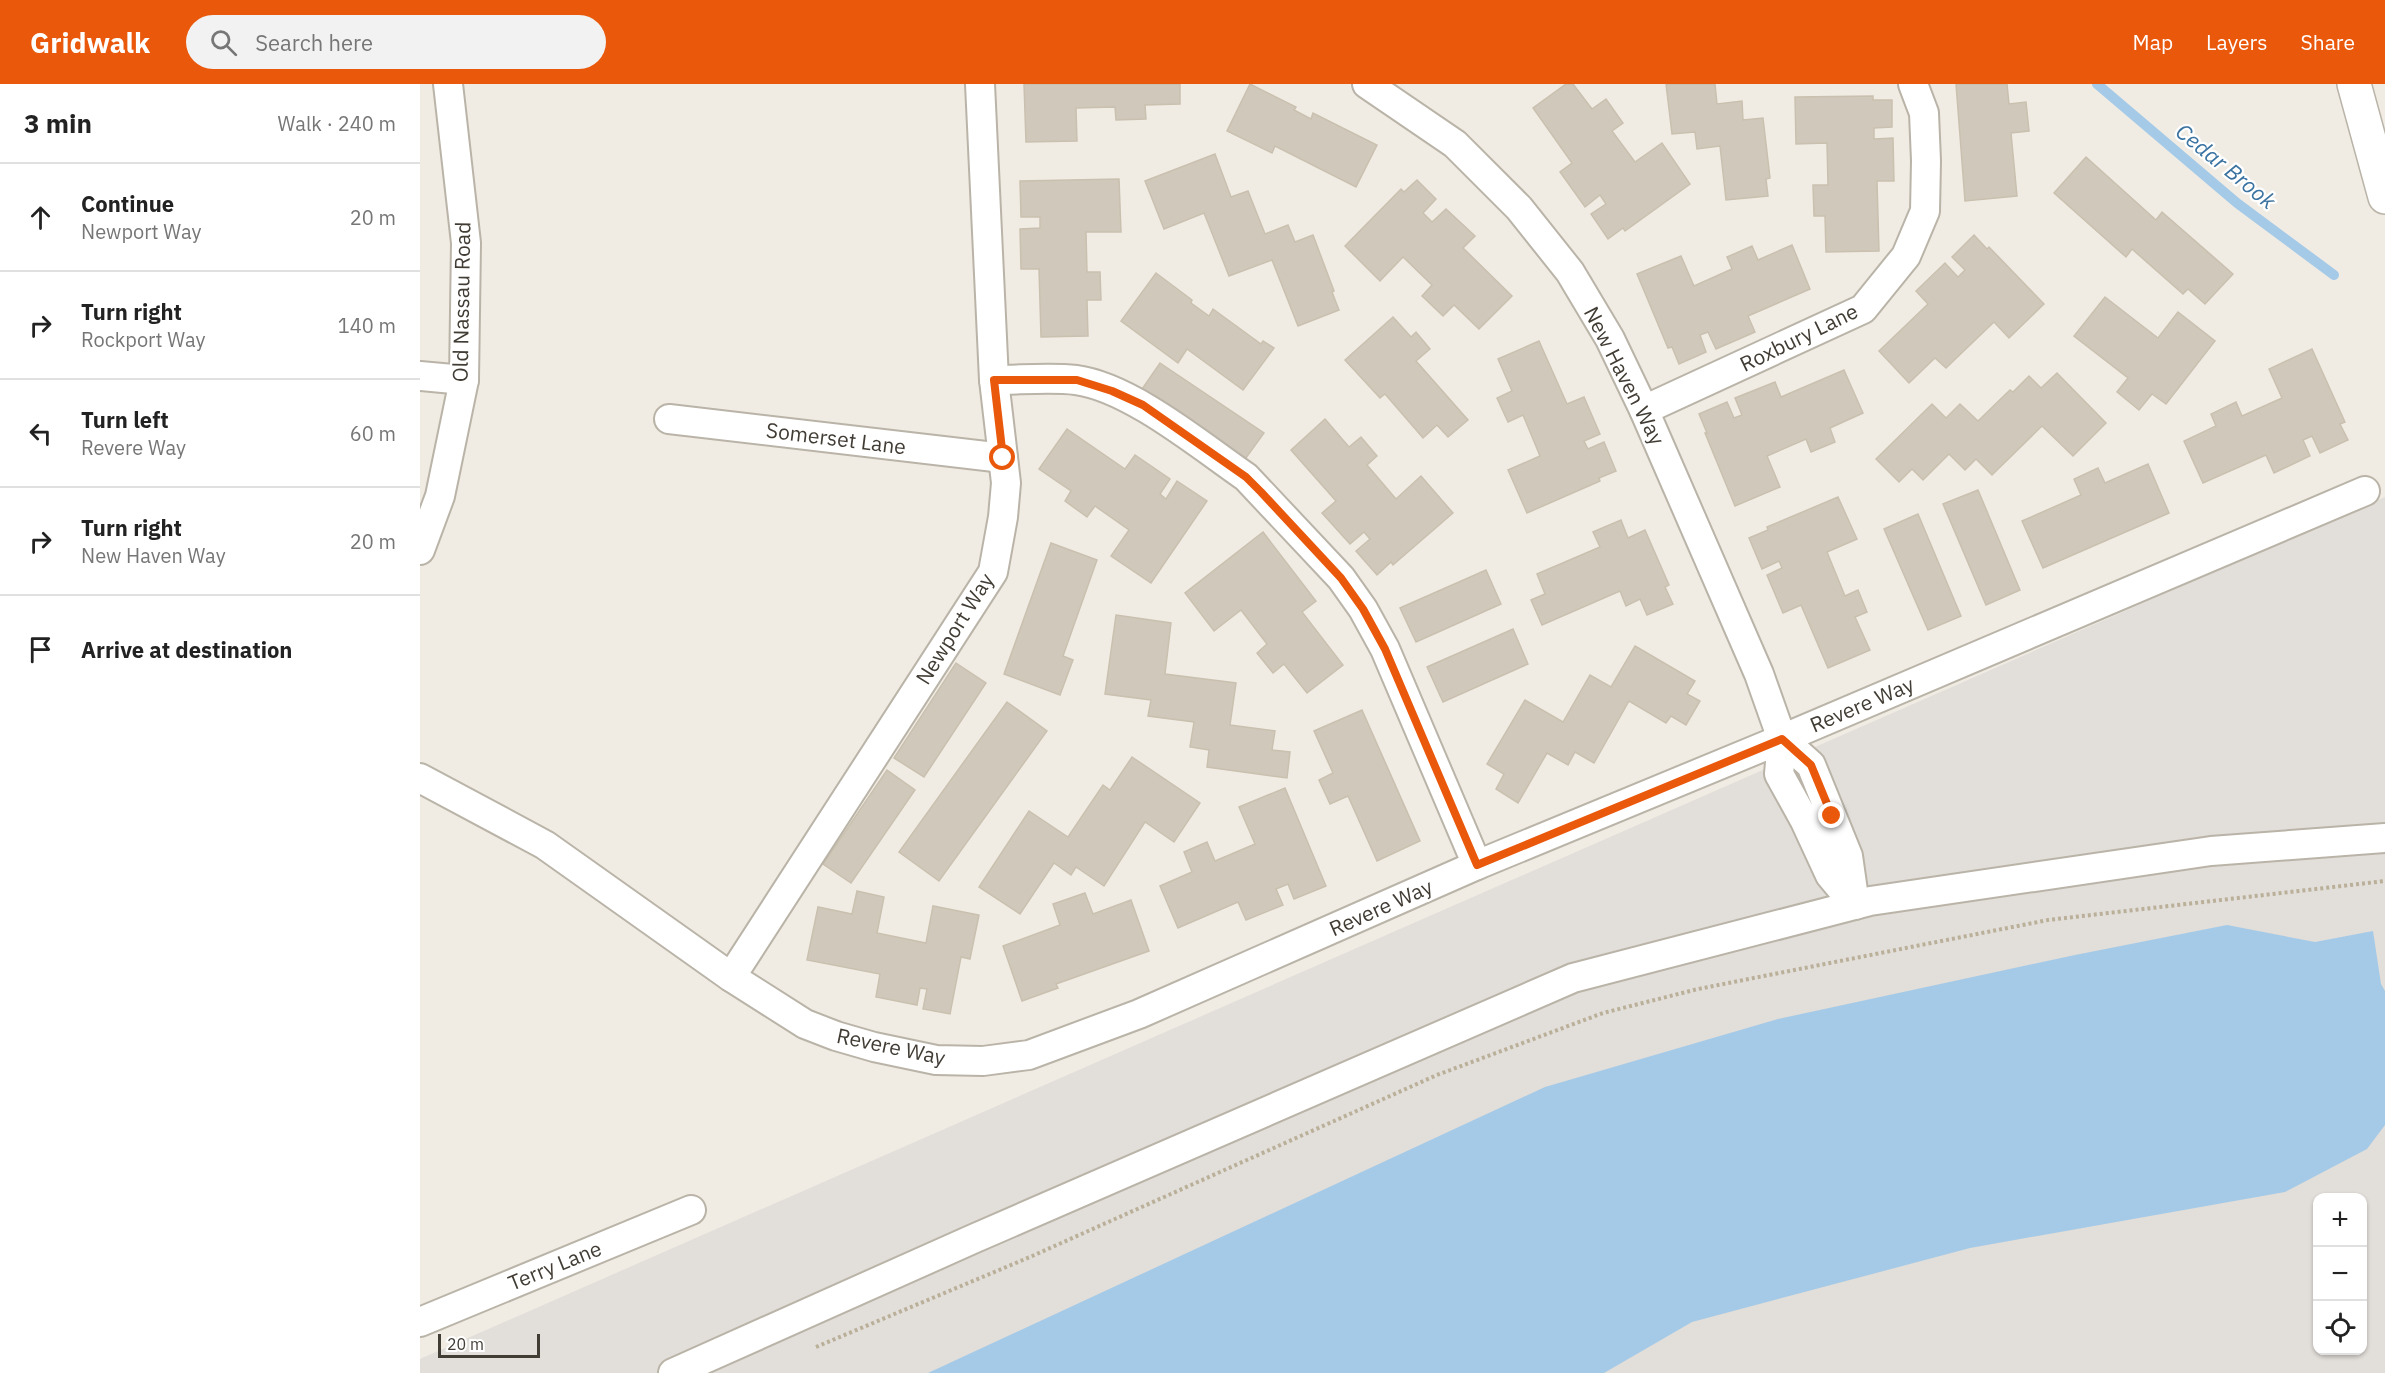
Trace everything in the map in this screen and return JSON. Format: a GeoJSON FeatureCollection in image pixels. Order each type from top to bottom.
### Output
{"type":"FeatureCollection","features":[{"type":"Feature","properties":{"kind":"street","name":"Old Nassau Road"},"geometry":{"type":"LineString","coordinates":[[420,550],[440,496],[464,380],[466,243],[448,84]]}},
{"type":"Feature","properties":{"kind":"street","name":"Newport Way"},"geometry":{"type":"LineString","coordinates":[[731,977],[993,573],[1003,517],[1006,483],[994,380],[980,84]]}},
{"type":"Feature","properties":{"kind":"street","name":"New Haven Way"},"geometry":{"type":"LineString","coordinates":[[1367,84],[1455,144],[1519,208],[1569,272],[1610,339],[1644,410],[1759,674],[1782,739],[1779,774],[1805,821],[1830,875],[1855,905]]}},
{"type":"Feature","properties":{"kind":"street","name":"Roxbury Lane"},"geometry":{"type":"LineString","coordinates":[[1644,410],[1863,309],[1906,256],[1924,211],[1926,161],[1924,113],[1913,84]]}},
{"type":"Feature","properties":{"kind":"street"},"geometry":{"type":"LineString","coordinates":[[2354,84],[2385,196]]}},
{"type":"Feature","properties":{"kind":"street"},"geometry":{"type":"LineString","coordinates":[[420,376],[464,380]]}},
{"type":"Feature","properties":{"kind":"street"},"geometry":{"type":"LineString","coordinates":[[994,380],[1077,380],[1112,391],[1143,405],[1246,477],[1261,492],[1341,578],[1363,609],[1385,649],[1477,865]]}},
{"type":"Feature","properties":{"kind":"street","name":"Somerset Lane"},"geometry":{"type":"LineString","coordinates":[[669,419],[1003,458]]}},
{"type":"Feature","properties":{"kind":"street","name":"Revere Way"},"geometry":{"type":"LineString","coordinates":[[420,778],[545,845],[731,977],[805,1024],[874,1047],[936,1060],[983,1061],[1029,1055],[1139,1014],[1477,865],[1782,739],[2365,491]]}},
{"type":"Feature","properties":{"kind":"street"},"geometry":{"type":"LineString","coordinates":[[673,1373],[962,1244],[1573,978],[1855,905],[2211,851],[2385,838]]}},
{"type":"Feature","properties":{"kind":"street","name":"Terry Lane"},"geometry":{"type":"LineString","coordinates":[[420,1322],[691,1210]]}},
{"type":"Feature","properties":{"kind":"path"},"geometry":{"type":"LineString","coordinates":[[808,1351],[1030,1257],[1437,1075],[1603,1012],[1698,989],[2048,920],[2385,881]]}},
{"type":"Feature","properties":{"kind":"shaded area"},"geometry":{"type":"Polygon","coordinates":[[[2385,497],[2385,1373],[420,1373],[420,1359],[2385,497]]]}},
{"type":"Feature","properties":{"kind":"water"},"geometry":{"type":"Polygon","coordinates":[[[2227,925],[2315,942],[2373,931],[2381,984],[2385,991],[2385,1125],[2367,1149],[2285,1192],[1970,1248],[1692,1322],[1604,1373],[928,1373],[1545,1087],[1778,1019],[2227,925]]]}},
{"type":"Feature","properties":{"kind":"building"},"geometry":{"type":"Polygon","coordinates":[[[1024,84],[1180,84],[1180,104],[1145,105],[1146,119],[1116,120],[1115,107],[1076,108],[1077,141],[1026,142],[1024,84]]]}},
{"type":"Feature","properties":{"kind":"building"},"geometry":{"type":"Polygon","coordinates":[[[1250,84],[1296,107],[1294,110],[1311,119],[1313,113],[1377,145],[1356,187],[1275,146],[1272,153],[1227,131],[1250,84]]]}},
{"type":"Feature","properties":{"kind":"building"},"geometry":{"type":"Polygon","coordinates":[[[1566,84],[1573,84],[1592,109],[1606,99],[1623,123],[1612,131],[1635,162],[1662,143],[1690,184],[1625,231],[1623,228],[1608,239],[1591,214],[1606,204],[1600,195],[1585,207],[1560,172],[1572,163],[1533,108],[1566,84]]]}},
{"type":"Feature","properties":{"kind":"building"},"geometry":{"type":"Polygon","coordinates":[[[1666,84],[1715,84],[1717,104],[1742,101],[1743,120],[1763,118],[1770,178],[1766,179],[1768,196],[1726,200],[1720,146],[1697,149],[1695,132],[1672,134],[1666,84]]]}},
{"type":"Feature","properties":{"kind":"building"},"geometry":{"type":"Polygon","coordinates":[[[1956,84],[2007,84],[2009,104],[2026,102],[2029,131],[2011,133],[2017,196],[1965,201],[1956,84]]]}},
{"type":"Feature","properties":{"kind":"building"},"geometry":{"type":"Polygon","coordinates":[[[1873,96],[1873,100],[1892,100],[1892,127],[1874,128],[1874,139],[1893,138],[1894,181],[1877,181],[1879,251],[1826,252],[1825,216],[1814,216],[1813,185],[1828,185],[1827,143],[1796,144],[1795,97],[1873,96]]]}},
{"type":"Feature","properties":{"kind":"building"},"geometry":{"type":"Polygon","coordinates":[[[1215,154],[1231,197],[1248,191],[1265,234],[1288,225],[1295,242],[1313,235],[1339,310],[1298,326],[1272,260],[1229,276],[1204,213],[1164,229],[1145,181],[1215,154]]]}},
{"type":"Feature","properties":{"kind":"building"},"geometry":{"type":"Polygon","coordinates":[[[2086,157],[2156,220],[2162,212],[2233,274],[2205,304],[2188,289],[2183,294],[2132,249],[2126,257],[2054,193],[2086,157]]]}},
{"type":"Feature","properties":{"kind":"building"},"geometry":{"type":"Polygon","coordinates":[[[1119,179],[1121,232],[1086,232],[1087,272],[1100,272],[1101,300],[1087,300],[1088,336],[1041,337],[1039,269],[1021,269],[1020,229],[1040,228],[1040,217],[1021,217],[1020,181],[1119,179]]]}},
{"type":"Feature","properties":{"kind":"building"},"geometry":{"type":"Polygon","coordinates":[[[1417,180],[1436,199],[1423,213],[1432,222],[1446,209],[1475,236],[1463,248],[1512,296],[1479,329],[1454,305],[1443,316],[1422,296],[1432,285],[1403,257],[1380,281],[1345,246],[1401,189],[1404,192],[1417,180]]]}},
{"type":"Feature","properties":{"kind":"building"},"geometry":{"type":"Polygon","coordinates":[[[1974,235],[1987,249],[1989,247],[2044,304],[2009,338],[1994,322],[1946,368],[1935,358],[1909,383],[1879,351],[1928,304],[1916,291],[1945,263],[1958,277],[1965,270],[1952,257],[1974,235]]]}},
{"type":"Feature","properties":{"kind":"building"},"geometry":{"type":"Polygon","coordinates":[[[1792,245],[1810,289],[1748,316],[1755,332],[1716,349],[1708,332],[1700,335],[1706,352],[1679,364],[1672,347],[1668,348],[1637,274],[1681,256],[1694,286],[1732,269],[1727,257],[1752,246],[1758,260],[1792,245]]]}},
{"type":"Feature","properties":{"kind":"building"},"geometry":{"type":"Polygon","coordinates":[[[1156,273],[1209,316],[1213,309],[1261,344],[1263,341],[1274,348],[1243,390],[1187,349],[1178,363],[1121,321],[1156,273]]]}},
{"type":"Feature","properties":{"kind":"building"},"geometry":{"type":"Polygon","coordinates":[[[2105,297],[2158,338],[2178,312],[2215,341],[2166,404],[2152,394],[2139,410],[2117,392],[2128,378],[2074,336],[2105,297]]]}},
{"type":"Feature","properties":{"kind":"building"},"geometry":{"type":"Polygon","coordinates":[[[1393,317],[1411,337],[1416,332],[1430,349],[1416,361],[1468,420],[1448,437],[1437,425],[1423,438],[1385,394],[1380,398],[1345,360],[1393,317]]]}},
{"type":"Feature","properties":{"kind":"building"},"geometry":{"type":"Polygon","coordinates":[[[1539,341],[1567,404],[1584,397],[1600,434],[1584,441],[1588,449],[1604,442],[1616,471],[1599,478],[1600,481],[1527,513],[1508,470],[1540,456],[1523,415],[1508,422],[1497,398],[1512,391],[1498,359],[1539,341]]]}},
{"type":"Feature","properties":{"kind":"building"},"geometry":{"type":"Polygon","coordinates":[[[2312,349],[2345,422],[2340,424],[2348,440],[2320,453],[2312,436],[2303,440],[2310,456],[2274,473],[2266,455],[2203,483],[2184,441],[2216,426],[2211,414],[2236,402],[2242,416],[2282,398],[2269,369],[2312,349]]]}},
{"type":"Feature","properties":{"kind":"building"},"geometry":{"type":"Polygon","coordinates":[[[1160,363],[1264,433],[1243,462],[1140,392],[1160,363]]]}},
{"type":"Feature","properties":{"kind":"building"},"geometry":{"type":"Polygon","coordinates":[[[1844,370],[1863,413],[1830,428],[1835,442],[1811,452],[1806,439],[1767,456],[1780,487],[1735,506],[1699,414],[1727,402],[1734,418],[1742,415],[1735,398],[1775,382],[1781,397],[1844,370]]]}},
{"type":"Feature","properties":{"kind":"building"},"geometry":{"type":"Polygon","coordinates":[[[2057,373],[2106,423],[2073,456],[2042,426],[1992,475],[1976,459],[1965,470],[1949,454],[1923,480],[1912,469],[1899,482],[1876,459],[1932,404],[1946,418],[1960,404],[1978,421],[2010,390],[2013,392],[2029,376],[2041,388],[2057,373]]]}},
{"type":"Feature","properties":{"kind":"building"},"geometry":{"type":"Polygon","coordinates":[[[1325,419],[1349,447],[1361,437],[1377,456],[1367,465],[1396,499],[1421,476],[1453,513],[1393,565],[1391,562],[1377,575],[1356,551],[1370,539],[1364,532],[1350,544],[1322,513],[1336,501],[1291,450],[1325,419]]]}},
{"type":"Feature","properties":{"kind":"building"},"geometry":{"type":"Polygon","coordinates":[[[1067,429],[1125,469],[1135,455],[1170,479],[1160,494],[1166,499],[1177,481],[1207,501],[1151,583],[1111,556],[1129,530],[1095,506],[1087,517],[1065,501],[1071,491],[1039,469],[1067,429]]]}},
{"type":"Feature","properties":{"kind":"building"},"geometry":{"type":"Polygon","coordinates":[[[2148,464],[2169,513],[2043,568],[2022,521],[2081,495],[2074,479],[2098,468],[2105,483],[2148,464]]]}},
{"type":"Feature","properties":{"kind":"building"},"geometry":{"type":"Polygon","coordinates":[[[1978,490],[2020,590],[1986,605],[1943,504],[1978,490]]]}},
{"type":"Feature","properties":{"kind":"building"},"geometry":{"type":"Polygon","coordinates":[[[1838,497],[1857,539],[1827,552],[1845,596],[1858,590],[1867,612],[1855,617],[1870,650],[1828,668],[1801,605],[1783,613],[1767,575],[1782,568],[1779,561],[1762,569],[1749,538],[1768,530],[1767,527],[1838,497]]]}},
{"type":"Feature","properties":{"kind":"building"},"geometry":{"type":"Polygon","coordinates":[[[1918,514],[1961,616],[1928,630],[1884,529],[1918,514]]]}},
{"type":"Feature","properties":{"kind":"building"},"geometry":{"type":"Polygon","coordinates":[[[1621,520],[1628,538],[1645,530],[1669,585],[1665,587],[1673,604],[1647,615],[1640,599],[1626,606],[1620,591],[1542,625],[1531,600],[1545,594],[1537,574],[1600,547],[1593,532],[1621,520]]]}},
{"type":"Feature","properties":{"kind":"building"},"geometry":{"type":"Polygon","coordinates":[[[1263,532],[1316,601],[1302,612],[1343,665],[1307,693],[1284,664],[1273,673],[1257,653],[1267,644],[1241,610],[1214,631],[1185,593],[1263,532]]]}},
{"type":"Feature","properties":{"kind":"building"},"geometry":{"type":"Polygon","coordinates":[[[1051,543],[1097,560],[1063,656],[1073,660],[1060,695],[1004,674],[1051,543]]]}},
{"type":"Feature","properties":{"kind":"building"},"geometry":{"type":"Polygon","coordinates":[[[1486,570],[1501,604],[1416,642],[1400,608],[1486,570]]]}},
{"type":"Feature","properties":{"kind":"building"},"geometry":{"type":"Polygon","coordinates":[[[1116,615],[1171,623],[1165,674],[1236,683],[1230,725],[1275,731],[1272,750],[1290,752],[1287,778],[1207,767],[1209,750],[1190,747],[1194,722],[1148,716],[1151,700],[1105,694],[1116,615]]]}},
{"type":"Feature","properties":{"kind":"building"},"geometry":{"type":"Polygon","coordinates":[[[1513,629],[1528,664],[1443,702],[1427,667],[1513,629]]]}},
{"type":"Feature","properties":{"kind":"building"},"geometry":{"type":"Polygon","coordinates":[[[1635,646],[1695,681],[1687,694],[1700,701],[1686,725],[1671,716],[1666,723],[1629,701],[1594,763],[1575,752],[1568,765],[1547,753],[1518,803],[1496,789],[1504,774],[1487,764],[1525,700],[1563,722],[1590,675],[1611,687],[1635,646]]]}},
{"type":"Feature","properties":{"kind":"building"},"geometry":{"type":"Polygon","coordinates":[[[956,663],[986,683],[924,777],[894,758],[956,663]]]}},
{"type":"Feature","properties":{"kind":"building"},"geometry":{"type":"Polygon","coordinates":[[[1007,702],[1047,731],[939,881],[899,852],[1007,702]]]}},
{"type":"Feature","properties":{"kind":"building"},"geometry":{"type":"Polygon","coordinates":[[[1362,710],[1420,841],[1377,861],[1348,796],[1330,804],[1319,780],[1333,773],[1314,731],[1362,710]]]}},
{"type":"Feature","properties":{"kind":"building"},"geometry":{"type":"Polygon","coordinates":[[[1132,757],[1200,803],[1174,842],[1145,822],[1104,886],[1076,867],[1071,875],[1054,863],[1020,914],[979,887],[1029,811],[1068,837],[1103,785],[1110,790],[1132,757]]]}},
{"type":"Feature","properties":{"kind":"building"},"geometry":{"type":"Polygon","coordinates":[[[887,770],[915,790],[851,883],[823,864],[887,770]]]}},
{"type":"Feature","properties":{"kind":"building"},"geometry":{"type":"Polygon","coordinates":[[[1285,788],[1326,886],[1294,899],[1288,884],[1276,889],[1283,905],[1246,920],[1238,902],[1178,928],[1160,886],[1192,872],[1184,852],[1207,842],[1215,861],[1255,844],[1239,807],[1285,788]]]}},
{"type":"Feature","properties":{"kind":"building"},"geometry":{"type":"Polygon","coordinates":[[[857,891],[884,897],[877,933],[926,943],[933,906],[979,915],[970,959],[961,957],[950,1014],[923,1009],[927,989],[920,988],[917,1005],[876,997],[880,974],[807,960],[818,907],[852,914],[857,891]]]}},
{"type":"Feature","properties":{"kind":"building"},"geometry":{"type":"Polygon","coordinates":[[[1085,893],[1093,914],[1131,900],[1149,951],[1056,984],[1058,988],[1022,1001],[1003,946],[1060,925],[1053,904],[1085,893]]]}},
{"type":"Feature","properties":{"kind":"waterway","name":"Cedar Brook"},"geometry":{"type":"LineString","coordinates":[[2097,84],[2237,203],[2334,275]]}},
{"type":"Feature","properties":{"kind":"route"},"geometry":{"type":"LineString","coordinates":[[1003,458],[994,380],[1077,380],[1112,391],[1143,405],[1246,477],[1341,578],[1363,609],[1385,649],[1477,865],[1782,739],[1811,765],[1832,816]]}}]}
